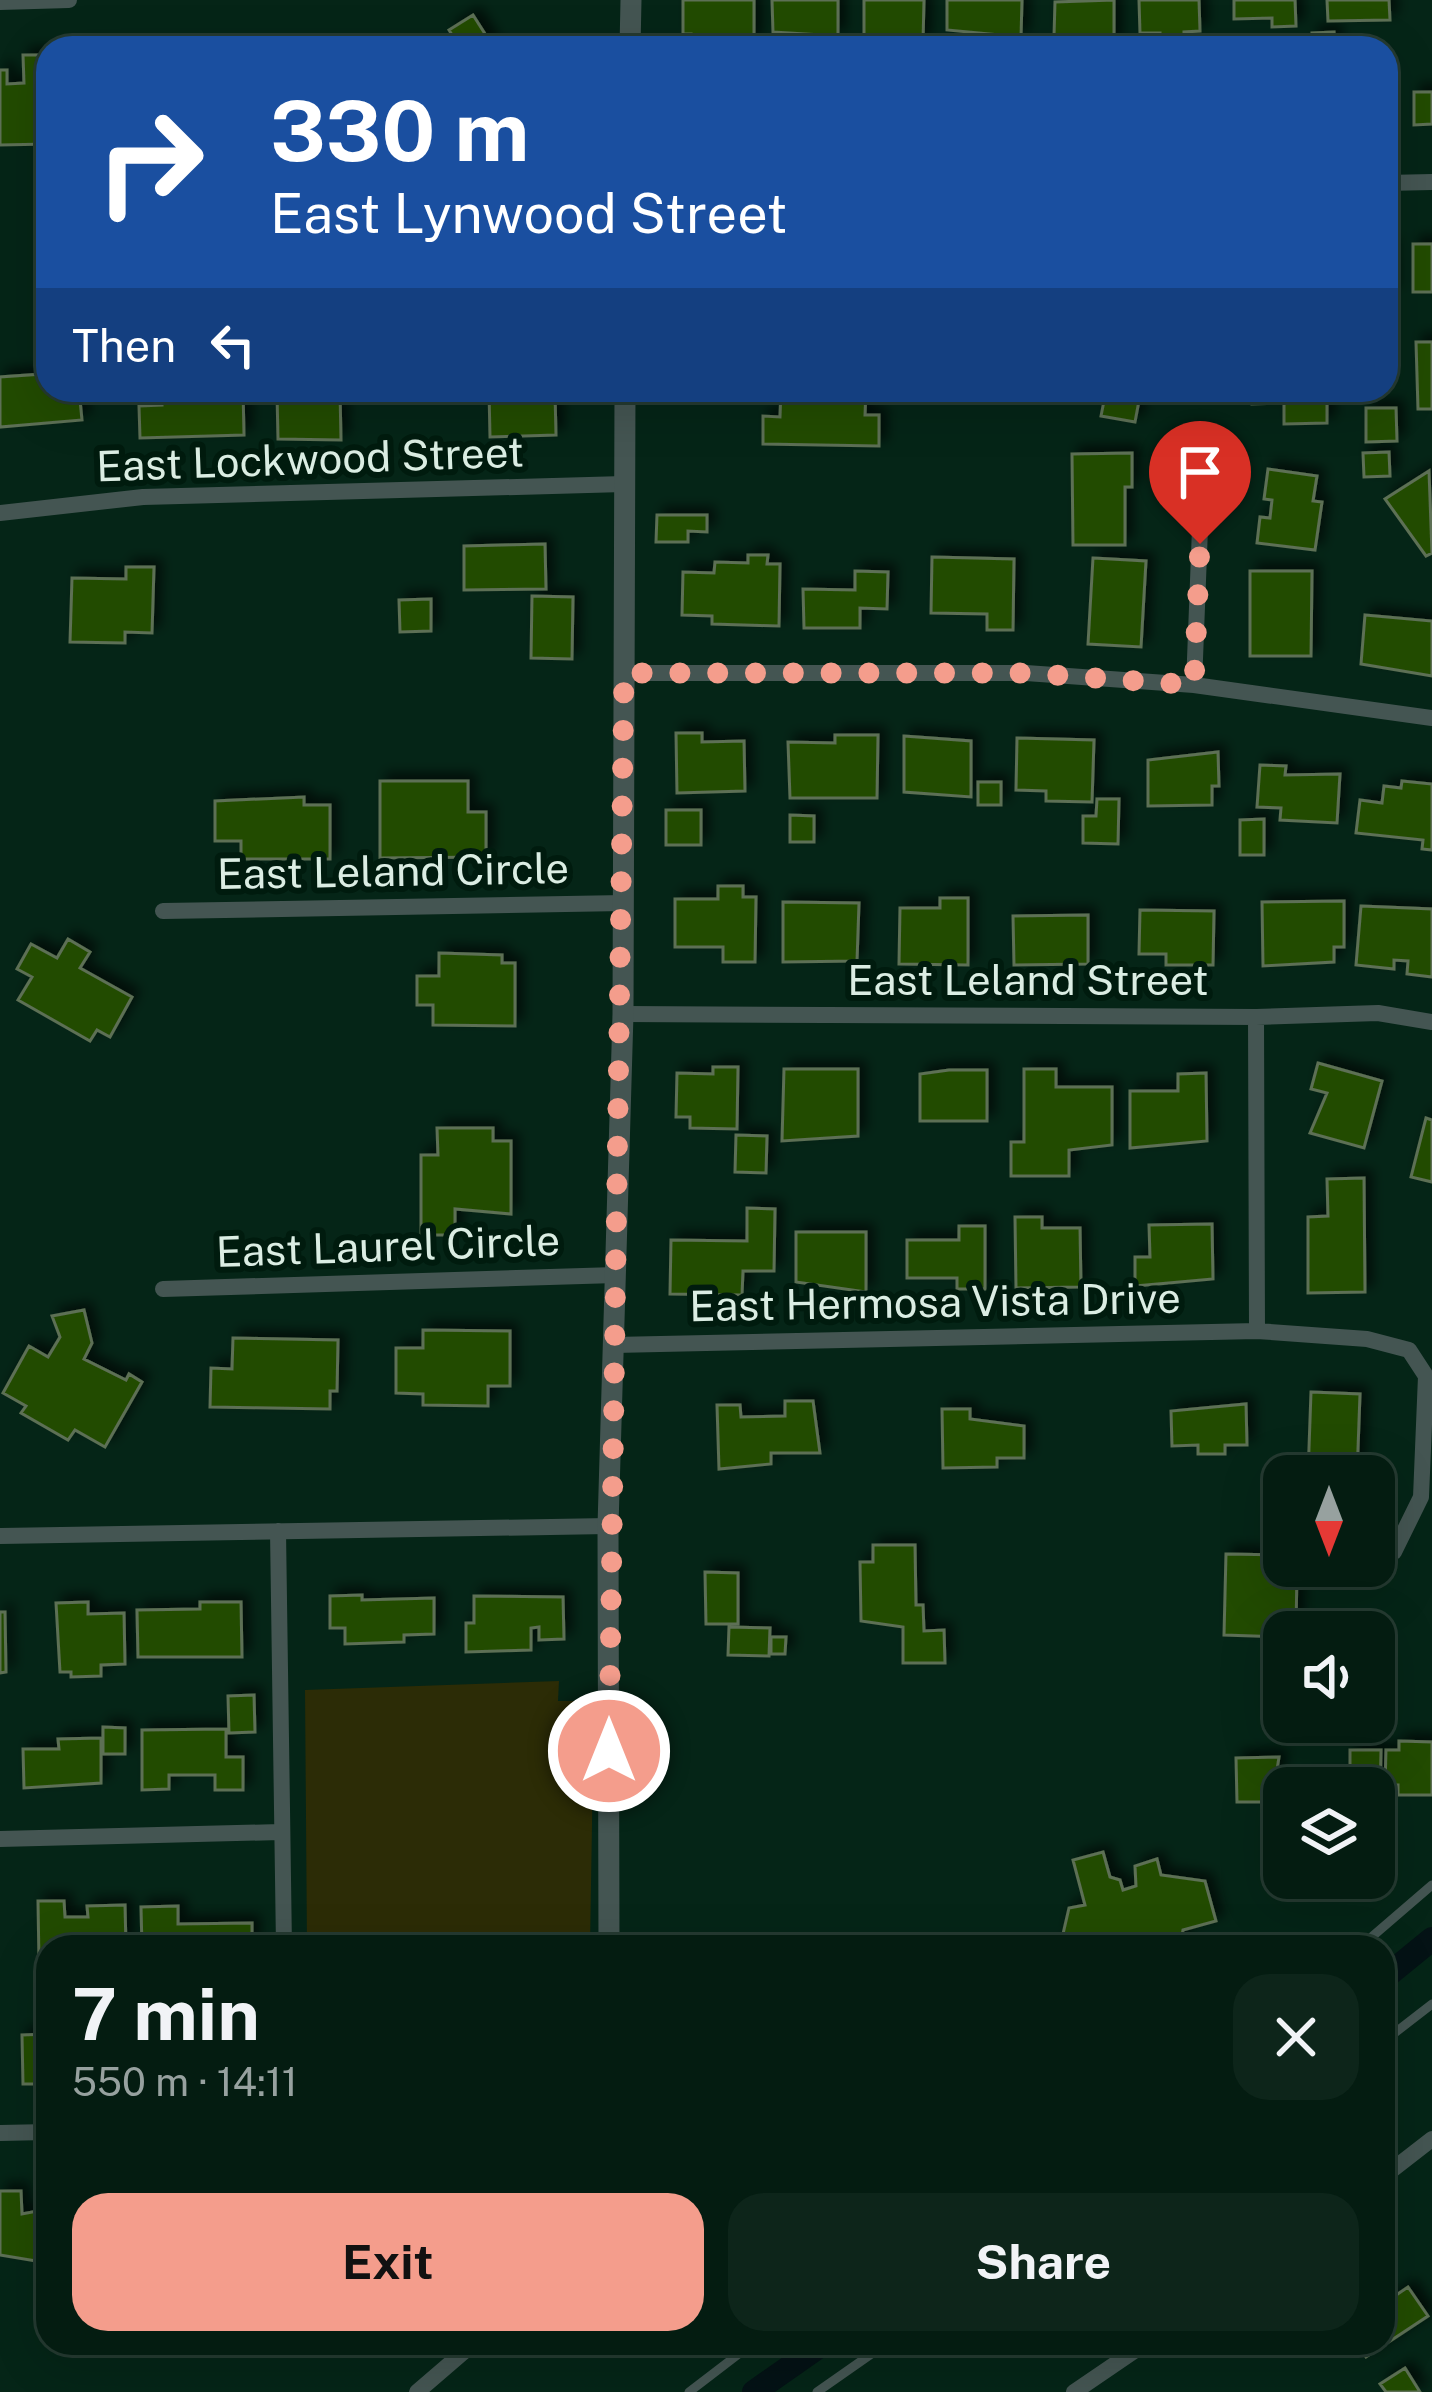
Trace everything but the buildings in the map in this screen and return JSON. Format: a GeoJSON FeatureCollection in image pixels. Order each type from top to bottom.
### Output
{"type":"FeatureCollection","features":[{"type":"Feature","properties":{"kind":"street"},"geometry":{"type":"LineString","coordinates":[[0,2],[69,0]]}},
{"type":"Feature","properties":{"kind":"street"},"geometry":{"type":"LineString","coordinates":[[630,36],[631,0]]}},
{"type":"Feature","properties":{"kind":"street"},"geometry":{"type":"LineString","coordinates":[[1398,183],[1432,182]]}},
{"type":"Feature","properties":{"kind":"street"},"geometry":{"type":"LineString","coordinates":[[609,1935],[608,1526],[623,1014],[626,402]]}},
{"type":"Feature","properties":{"kind":"street"},"geometry":{"type":"LineString","coordinates":[[1194,685],[1203,450]]}},
{"type":"Feature","properties":{"kind":"street","name":"East Lockwood Street"},"geometry":{"type":"LineString","coordinates":[[0,513],[143,497],[624,484]]}},
{"type":"Feature","properties":{"kind":"street"},"geometry":{"type":"LineString","coordinates":[[624,673],[1026,673],[1194,685],[1432,718]]}},
{"type":"Feature","properties":{"kind":"street","name":"East Leland Circle"},"geometry":{"type":"LineString","coordinates":[[164,911],[624,903]]}},
{"type":"Feature","properties":{"kind":"street","name":"East Leland Street"},"geometry":{"type":"LineString","coordinates":[[623,1014],[1256,1017],[1378,1012],[1432,1022]]}},
{"type":"Feature","properties":{"kind":"street"},"geometry":{"type":"LineString","coordinates":[[1256,1017],[1257,1330]]}},
{"type":"Feature","properties":{"kind":"street","name":"East Laurel Circle"},"geometry":{"type":"LineString","coordinates":[[163,1289],[616,1275]]}},
{"type":"Feature","properties":{"kind":"street","name":"East Hermosa Vista Drive"},"geometry":{"type":"LineString","coordinates":[[614,1346],[1257,1330],[1367,1339],[1409,1350],[1426,1376],[1421,1497],[1395,1550]]}},
{"type":"Feature","properties":{"kind":"street"},"geometry":{"type":"LineString","coordinates":[[0,1536],[608,1526]]}},
{"type":"Feature","properties":{"kind":"street"},"geometry":{"type":"LineString","coordinates":[[278,1531],[284,1935]]}},
{"type":"Feature","properties":{"kind":"street"},"geometry":{"type":"LineString","coordinates":[[0,1839],[280,1832]]}},
{"type":"Feature","properties":{"kind":"street"},"geometry":{"type":"LineString","coordinates":[[0,2133],[36,2132]]}},
{"type":"Feature","properties":{"kind":"street"},"geometry":{"type":"LineString","coordinates":[[1395,2167],[1432,2139]]}},
{"type":"Feature","properties":{"kind":"street"},"geometry":{"type":"LineString","coordinates":[[417,2392],[460,2355]]}},
{"type":"Feature","properties":{"kind":"street"},"geometry":{"type":"LineString","coordinates":[[1073,2392],[1128,2355]]}},
{"type":"Feature","properties":{"kind":"lane"},"geometry":{"type":"LineString","coordinates":[[1374,1935],[1432,1885]]}},
{"type":"Feature","properties":{"kind":"lane"},"geometry":{"type":"LineString","coordinates":[[1395,2033],[1432,2004]]}},
{"type":"Feature","properties":{"kind":"lane"},"geometry":{"type":"LineString","coordinates":[[689,2392],[737,2355]]}},
{"type":"Feature","properties":{"kind":"lane"},"geometry":{"type":"LineString","coordinates":[[817,2392],[870,2355]]}},
{"type":"Feature","properties":{"kind":"shaded area"},"geometry":{"type":"Polygon","coordinates":[[[559,1681],[558,1701],[594,1701],[590,1935],[307,1935],[305,1690],[559,1681]]]}},
{"type":"Feature","properties":{"kind":"waterway"},"geometry":{"type":"LineString","coordinates":[[1395,1969],[1432,1939]]}},
{"type":"Feature","properties":{"kind":"waterway"},"geometry":{"type":"LineString","coordinates":[[754,2392],[807,2355]]}},
{"type":"Feature","properties":{"kind":"route"},"geometry":{"type":"LineString","coordinates":[[609,1751],[608,1526],[623,1014],[624,673],[1026,673],[1194,685],[1200,544]]}}]}
